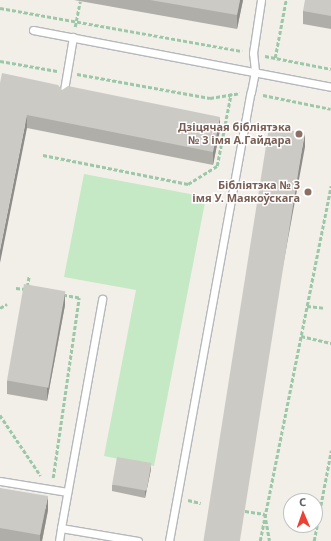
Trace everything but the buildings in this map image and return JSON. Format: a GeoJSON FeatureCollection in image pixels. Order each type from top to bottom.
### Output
{"type":"FeatureCollection","features":[{"type":"Feature","properties":{"kind":"lane"},"geometry":{"type":"LineString","coordinates":[[168,541],[255,71],[253,53],[261,0]]}},
{"type":"Feature","properties":{"kind":"lane"},"geometry":{"type":"LineString","coordinates":[[33,30],[255,71],[331,87]]}},
{"type":"Feature","properties":{"kind":"lane"},"geometry":{"type":"LineString","coordinates":[[63,99],[73,37]]}},
{"type":"Feature","properties":{"kind":"lane"},"geometry":{"type":"LineString","coordinates":[[59,541],[102,299]]}},
{"type":"Feature","properties":{"kind":"lane"},"geometry":{"type":"LineString","coordinates":[[0,481],[67,492]]}},
{"type":"Feature","properties":{"kind":"lane"},"geometry":{"type":"LineString","coordinates":[[61,528],[138,541]]}},
{"type":"Feature","properties":{"kind":"path"},"geometry":{"type":"LineString","coordinates":[[275,58],[286,0]]}},
{"type":"Feature","properties":{"kind":"path"},"geometry":{"type":"LineString","coordinates":[[73,37],[80,1]]}},
{"type":"Feature","properties":{"kind":"path"},"geometry":{"type":"LineString","coordinates":[[0,8],[76,20],[331,69]]}},
{"type":"Feature","properties":{"kind":"path"},"geometry":{"type":"LineString","coordinates":[[0,61],[210,98],[231,93],[217,166],[188,184],[43,155]]}},
{"type":"Feature","properties":{"kind":"path"},"geometry":{"type":"LineString","coordinates":[[258,94],[331,109]]}},
{"type":"Feature","properties":{"kind":"path"},"geometry":{"type":"LineString","coordinates":[[260,541],[331,186]]}},
{"type":"Feature","properties":{"kind":"path"},"geometry":{"type":"LineString","coordinates":[[26,290],[29,276]]}},
{"type":"Feature","properties":{"kind":"path"},"geometry":{"type":"LineString","coordinates":[[16,288],[34,291]]}},
{"type":"Feature","properties":{"kind":"path"},"geometry":{"type":"LineString","coordinates":[[51,490],[79,298],[56,294]]}},
{"type":"Feature","properties":{"kind":"path"},"geometry":{"type":"LineString","coordinates":[[0,308],[7,304]]}},
{"type":"Feature","properties":{"kind":"path"},"geometry":{"type":"LineString","coordinates":[[307,306],[325,308]]}},
{"type":"Feature","properties":{"kind":"path"},"geometry":{"type":"LineString","coordinates":[[301,336],[331,343]]}},
{"type":"Feature","properties":{"kind":"path"},"geometry":{"type":"LineString","coordinates":[[0,415],[51,490]]}},
{"type":"Feature","properties":{"kind":"path"},"geometry":{"type":"LineString","coordinates":[[314,541],[331,451]]}},
{"type":"Feature","properties":{"kind":"path"},"geometry":{"type":"LineString","coordinates":[[186,500],[202,503]]}},
{"type":"Feature","properties":{"kind":"path"},"geometry":{"type":"LineString","coordinates":[[239,510],[265,514]]}},
{"type":"Feature","properties":{"kind":"path"},"geometry":{"type":"LineString","coordinates":[[265,514],[270,541]]}},
{"type":"Feature","properties":{"kind":"green space"},"geometry":{"type":"Polygon","coordinates":[[[84,174],[206,197],[154,466],[104,456],[136,290],[64,277],[84,174]]]}},
{"type":"Feature","properties":{"kind":"place","name":"Дзіцячая бібліятэка № 3 імя А.Гайдара"},"geometry":{"type":"Point","coordinates":[299,134]}},
{"type":"Feature","properties":{"kind":"place","name":"Бібліятэка № 3 імя У. Маякоўскага"},"geometry":{"type":"Point","coordinates":[308,192]}}]}
